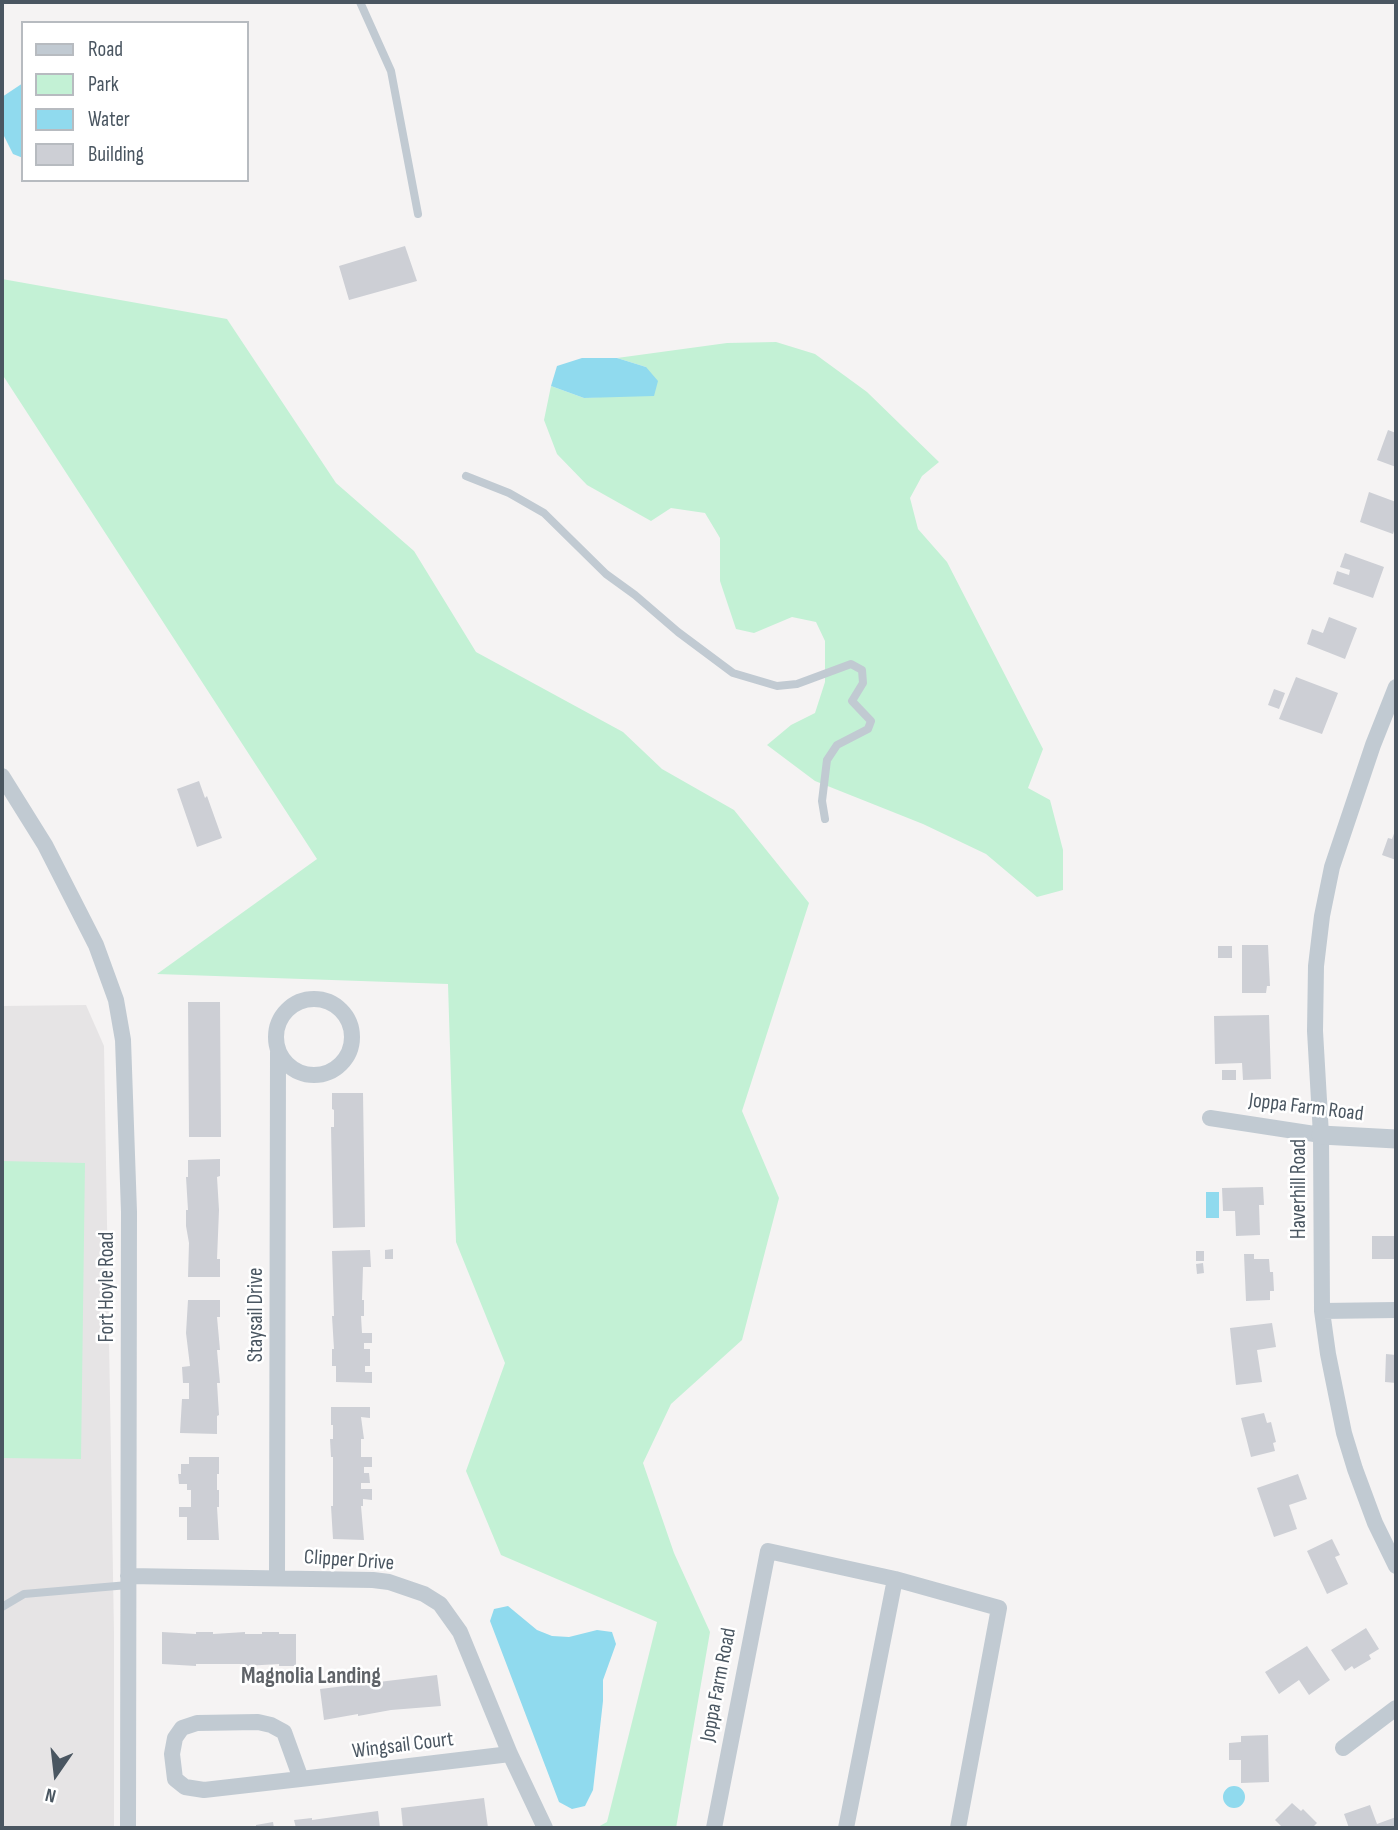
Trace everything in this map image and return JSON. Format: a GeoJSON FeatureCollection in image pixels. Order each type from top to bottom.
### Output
{"type":"FeatureCollection","features":[{"type":"Feature","properties":{"kind":"street","name":"Haverhill Road"},"geometry":{"type":"LineString","coordinates":[[1396,687],[1345,822],[1332,867],[1322,916],[1315,1031],[1321,1135],[1322,1311],[1335,1390],[1355,1469],[1375,1523],[1396,1566]]}},
{"type":"Feature","properties":{"kind":"street","name":"Fort Hoyle Road"},"geometry":{"type":"LineString","coordinates":[[2,776],[45,845],[96,945],[116,1000],[123,1040],[129,1212],[128,1828]]}},
{"type":"Feature","properties":{"kind":"street","name":"Staysail Drive"},"geometry":{"type":"LineString","coordinates":[[277,1578],[278,1028],[282,1017],[290,1008],[313,999],[336,1005],[351,1026],[350,1051],[333,1069],[321,1074],[297,1070],[278,1052]]}},
{"type":"Feature","properties":{"kind":"street","name":"Joppa Farm Road"},"geometry":{"type":"LineString","coordinates":[[1210,1118],[1321,1135],[1396,1139]]}},
{"type":"Feature","properties":{"kind":"street"},"geometry":{"type":"LineString","coordinates":[[1322,1311],[1396,1310]]}},
{"type":"Feature","properties":{"kind":"street","name":"Joppa Farm Road"},"geometry":{"type":"LineString","coordinates":[[714,1828],[768,1551],[895,1579]]}},
{"type":"Feature","properties":{"kind":"street","name":"Clipper Drive"},"geometry":{"type":"LineString","coordinates":[[128,1581],[277,1578],[389,1582],[424,1594],[440,1604],[460,1632],[510,1754],[545,1828]]}},
{"type":"Feature","properties":{"kind":"street"},"geometry":{"type":"LineString","coordinates":[[846,1828],[895,1579],[999,1608],[958,1828]]}},
{"type":"Feature","properties":{"kind":"street"},"geometry":{"type":"LineString","coordinates":[[1343,1748],[1396,1708]]}},
{"type":"Feature","properties":{"kind":"street","name":"Wingsail Court"},"geometry":{"type":"LineString","coordinates":[[301,1779],[284,1732],[271,1725],[258,1722],[197,1723],[182,1728],[175,1738],[172,1766],[175,1779],[185,1787],[204,1790],[301,1779],[510,1754]]}},
{"type":"Feature","properties":{"kind":"lane"},"geometry":{"type":"LineString","coordinates":[[360,2],[391,71],[418,214]]}},
{"type":"Feature","properties":{"kind":"lane"},"geometry":{"type":"LineString","coordinates":[[466,476],[509,493],[544,513],[606,574],[733,673],[777,686],[797,684],[851,664],[862,670],[863,683],[852,701],[871,721],[868,729],[836,745],[827,760],[822,801],[825,819]]}},
{"type":"Feature","properties":{"kind":"lane"},"geometry":{"type":"LineString","coordinates":[[2,1607],[24,1594],[128,1581]]}},
{"type":"Feature","properties":{"kind":"shaded area"},"geometry":{"type":"Polygon","coordinates":[[[86,1005],[104,1046],[114,1633],[114,1828],[2,1828],[2,1006],[86,1005]]]}},
{"type":"Feature","properties":{"kind":"green space"},"geometry":{"type":"Polygon","coordinates":[[[2,279],[227,319],[336,483],[414,551],[476,652],[623,732],[662,769],[734,810],[809,903],[742,1111],[779,1198],[742,1340],[671,1404],[643,1463],[674,1553],[710,1632],[676,1828],[596,1828],[607,1822],[657,1622],[501,1555],[466,1471],[505,1363],[456,1242],[448,984],[157,974],[317,859],[2,374],[2,279]]]}},
{"type":"Feature","properties":{"kind":"green space"},"geometry":{"type":"Polygon","coordinates":[[[776,342],[815,354],[867,392],[939,462],[922,476],[910,498],[918,529],[947,562],[1043,749],[1028,788],[1050,800],[1063,850],[1063,890],[1037,897],[986,854],[923,824],[815,781],[767,745],[791,725],[815,713],[825,682],[825,641],[816,622],[792,617],[754,633],[736,629],[720,581],[720,538],[705,513],[671,508],[651,521],[587,485],[557,454],[544,420],[551,386],[584,398],[616,396],[646,367],[617,358],[727,343],[776,342]]]}},
{"type":"Feature","properties":{"kind":"green space"},"geometry":{"type":"Polygon","coordinates":[[[2,1161],[85,1163],[81,1459],[2,1458],[2,1161]]]}},
{"type":"Feature","properties":{"kind":"water"},"geometry":{"type":"Polygon","coordinates":[[[21,84],[21,157],[13,154],[2,132],[2,97],[21,84]]]}},
{"type":"Feature","properties":{"kind":"water"},"geometry":{"type":"Polygon","coordinates":[[[582,358],[617,358],[646,367],[658,381],[654,396],[584,398],[551,386],[557,366],[582,358]]]}},
{"type":"Feature","properties":{"kind":"water"},"geometry":{"type":"Polygon","coordinates":[[[1206,1192],[1219,1192],[1219,1218],[1206,1218],[1206,1192]]]}},
{"type":"Feature","properties":{"kind":"water"},"geometry":{"type":"Polygon","coordinates":[[[508,1606],[537,1630],[552,1636],[569,1637],[597,1630],[612,1632],[616,1644],[603,1680],[593,1790],[585,1806],[572,1809],[559,1802],[490,1621],[494,1609],[508,1606]]]}},
{"type":"Feature","properties":{"kind":"water"},"geometry":{"type":"Polygon","coordinates":[[[1234,1786],[1244,1793],[1245,1797],[1238,1807],[1234,1808],[1224,1801],[1223,1797],[1230,1787],[1234,1786]]]}},
{"type":"Feature","properties":{"kind":"building"},"geometry":{"type":"Polygon","coordinates":[[[405,246],[417,281],[349,300],[339,266],[405,246]]]}},
{"type":"Feature","properties":{"kind":"building"},"geometry":{"type":"Polygon","coordinates":[[[1388,430],[1396,433],[1396,467],[1377,460],[1388,430]]]}},
{"type":"Feature","properties":{"kind":"building"},"geometry":{"type":"Polygon","coordinates":[[[1369,492],[1396,502],[1396,525],[1393,534],[1360,522],[1369,492]]]}},
{"type":"Feature","properties":{"kind":"building"},"geometry":{"type":"Polygon","coordinates":[[[1345,553],[1384,567],[1373,598],[1333,584],[1337,571],[1349,575],[1350,570],[1340,567],[1345,553]]]}},
{"type":"Feature","properties":{"kind":"building"},"geometry":{"type":"Polygon","coordinates":[[[1329,617],[1357,628],[1345,659],[1307,644],[1312,629],[1323,633],[1329,617]]]}},
{"type":"Feature","properties":{"kind":"building"},"geometry":{"type":"Polygon","coordinates":[[[1296,677],[1338,693],[1322,734],[1279,719],[1296,677]]]}},
{"type":"Feature","properties":{"kind":"building"},"geometry":{"type":"Polygon","coordinates":[[[1274,689],[1285,693],[1279,709],[1268,705],[1274,689]]]}},
{"type":"Feature","properties":{"kind":"building"},"geometry":{"type":"Polygon","coordinates":[[[199,781],[222,838],[197,847],[177,789],[199,781]]]}},
{"type":"Feature","properties":{"kind":"building"},"geometry":{"type":"Polygon","coordinates":[[[1396,828],[1396,860],[1382,855],[1388,838],[1392,839],[1396,828]]]}},
{"type":"Feature","properties":{"kind":"building"},"geometry":{"type":"Polygon","coordinates":[[[1242,945],[1268,945],[1270,986],[1267,986],[1266,993],[1242,993],[1242,945]]]}},
{"type":"Feature","properties":{"kind":"building"},"geometry":{"type":"Polygon","coordinates":[[[1218,946],[1232,946],[1232,958],[1218,958],[1218,946]]]}},
{"type":"Feature","properties":{"kind":"building"},"geometry":{"type":"Polygon","coordinates":[[[188,1002],[220,1002],[221,1137],[189,1137],[188,1002]]]}},
{"type":"Feature","properties":{"kind":"building"},"geometry":{"type":"Polygon","coordinates":[[[1269,1015],[1271,1079],[1243,1080],[1242,1063],[1215,1064],[1214,1016],[1269,1015]]]}},
{"type":"Feature","properties":{"kind":"building"},"geometry":{"type":"Polygon","coordinates":[[[1222,1070],[1236,1070],[1236,1080],[1222,1080],[1222,1070]]]}},
{"type":"Feature","properties":{"kind":"building"},"geometry":{"type":"Polygon","coordinates":[[[332,1093],[363,1093],[365,1227],[333,1228],[332,1093]]]}},
{"type":"Feature","properties":{"kind":"building"},"geometry":{"type":"Polygon","coordinates":[[[220,1159],[220,1176],[217,1177],[217,1259],[220,1259],[220,1277],[188,1277],[188,1160],[220,1159]]]}},
{"type":"Feature","properties":{"kind":"building"},"geometry":{"type":"Polygon","coordinates":[[[1263,1187],[1264,1205],[1259,1205],[1260,1235],[1236,1236],[1235,1211],[1223,1211],[1222,1188],[1263,1187]]]}},
{"type":"Feature","properties":{"kind":"building"},"geometry":{"type":"Polygon","coordinates":[[[1372,1236],[1396,1236],[1396,1259],[1372,1259],[1372,1236]]]}},
{"type":"Feature","properties":{"kind":"building"},"geometry":{"type":"Polygon","coordinates":[[[393,1249],[393,1259],[385,1259],[385,1250],[393,1249]]]}},
{"type":"Feature","properties":{"kind":"building"},"geometry":{"type":"Polygon","coordinates":[[[370,1250],[371,1267],[363,1267],[364,1316],[361,1316],[362,1333],[372,1333],[372,1343],[364,1343],[364,1349],[370,1349],[370,1366],[365,1366],[365,1372],[372,1372],[372,1383],[336,1382],[336,1366],[332,1366],[332,1251],[370,1250]]]}},
{"type":"Feature","properties":{"kind":"building"},"geometry":{"type":"Polygon","coordinates":[[[1196,1251],[1204,1251],[1204,1261],[1196,1261],[1196,1251]]]}},
{"type":"Feature","properties":{"kind":"building"},"geometry":{"type":"Polygon","coordinates":[[[1244,1254],[1254,1254],[1254,1259],[1269,1259],[1274,1291],[1270,1291],[1270,1300],[1246,1301],[1244,1254]]]}},
{"type":"Feature","properties":{"kind":"building"},"geometry":{"type":"Polygon","coordinates":[[[1203,1263],[1204,1273],[1197,1274],[1196,1264],[1203,1263]]]}},
{"type":"Feature","properties":{"kind":"building"},"geometry":{"type":"Polygon","coordinates":[[[188,1300],[220,1300],[220,1317],[217,1317],[220,1383],[217,1383],[217,1434],[180,1433],[182,1399],[189,1399],[189,1383],[183,1383],[182,1367],[190,1366],[186,1333],[188,1300]]]}},
{"type":"Feature","properties":{"kind":"building"},"geometry":{"type":"Polygon","coordinates":[[[1272,1323],[1276,1347],[1257,1350],[1262,1382],[1236,1385],[1230,1328],[1272,1323]]]}},
{"type":"Feature","properties":{"kind":"building"},"geometry":{"type":"Polygon","coordinates":[[[1386,1354],[1396,1355],[1396,1383],[1385,1382],[1386,1354]]]}},
{"type":"Feature","properties":{"kind":"building"},"geometry":{"type":"Polygon","coordinates":[[[331,1407],[370,1407],[370,1418],[361,1417],[364,1439],[361,1439],[361,1457],[372,1457],[372,1467],[364,1467],[364,1473],[369,1473],[370,1483],[361,1483],[361,1489],[372,1489],[372,1500],[363,1499],[361,1506],[364,1540],[333,1539],[331,1407]]]}},
{"type":"Feature","properties":{"kind":"building"},"geometry":{"type":"Polygon","coordinates":[[[1264,1413],[1267,1423],[1271,1422],[1276,1442],[1273,1443],[1275,1451],[1251,1457],[1241,1418],[1264,1413]]]}},
{"type":"Feature","properties":{"kind":"building"},"geometry":{"type":"Polygon","coordinates":[[[189,1457],[219,1457],[219,1540],[187,1540],[187,1517],[179,1517],[179,1507],[191,1507],[191,1490],[187,1490],[187,1484],[179,1484],[178,1474],[181,1474],[181,1464],[189,1464],[189,1457]]]}},
{"type":"Feature","properties":{"kind":"building"},"geometry":{"type":"Polygon","coordinates":[[[1298,1474],[1307,1499],[1289,1505],[1297,1529],[1274,1537],[1257,1488],[1298,1474]]]}},
{"type":"Feature","properties":{"kind":"building"},"geometry":{"type":"Polygon","coordinates":[[[1332,1539],[1340,1555],[1335,1557],[1348,1584],[1327,1594],[1307,1551],[1332,1539]]]}},
{"type":"Feature","properties":{"kind":"building"},"geometry":{"type":"Polygon","coordinates":[[[1366,1628],[1379,1649],[1369,1655],[1371,1659],[1345,1671],[1331,1650],[1366,1628]]]}},
{"type":"Feature","properties":{"kind":"building"},"geometry":{"type":"Polygon","coordinates":[[[162,1632],[296,1634],[296,1666],[162,1664],[162,1632]]]}},
{"type":"Feature","properties":{"kind":"building"},"geometry":{"type":"Polygon","coordinates":[[[1307,1646],[1330,1680],[1309,1695],[1299,1680],[1279,1694],[1265,1672],[1307,1646]]]}},
{"type":"Feature","properties":{"kind":"building"},"geometry":{"type":"Polygon","coordinates":[[[437,1675],[441,1706],[324,1720],[320,1689],[437,1675]]]}},
{"type":"Feature","properties":{"kind":"building"},"geometry":{"type":"Polygon","coordinates":[[[1268,1735],[1269,1782],[1241,1783],[1241,1760],[1229,1760],[1229,1743],[1241,1742],[1241,1736],[1268,1735]]]}},
{"type":"Feature","properties":{"kind":"building"},"geometry":{"type":"Polygon","coordinates":[[[484,1798],[488,1828],[403,1828],[401,1808],[484,1798]]]}},
{"type":"Feature","properties":{"kind":"building"},"geometry":{"type":"Polygon","coordinates":[[[1292,1803],[1301,1811],[1303,1809],[1317,1823],[1314,1826],[1316,1828],[1283,1828],[1275,1820],[1292,1803]]]}},
{"type":"Feature","properties":{"kind":"building"},"geometry":{"type":"Polygon","coordinates":[[[1370,1805],[1377,1824],[1396,1817],[1396,1828],[1349,1828],[1344,1814],[1370,1805]]]}},
{"type":"Feature","properties":{"kind":"building"},"geometry":{"type":"Polygon","coordinates":[[[378,1811],[380,1828],[296,1828],[294,1820],[312,1820],[378,1811]]]}},
{"type":"Feature","properties":{"kind":"building"},"geometry":{"type":"Polygon","coordinates":[[[273,1822],[274,1828],[256,1828],[256,1825],[273,1822]]]}},
{"type":"Feature","properties":{"kind":"district","name":"Magnolia Landing"},"geometry":{"type":"Point","coordinates":[311,1677]}}]}
